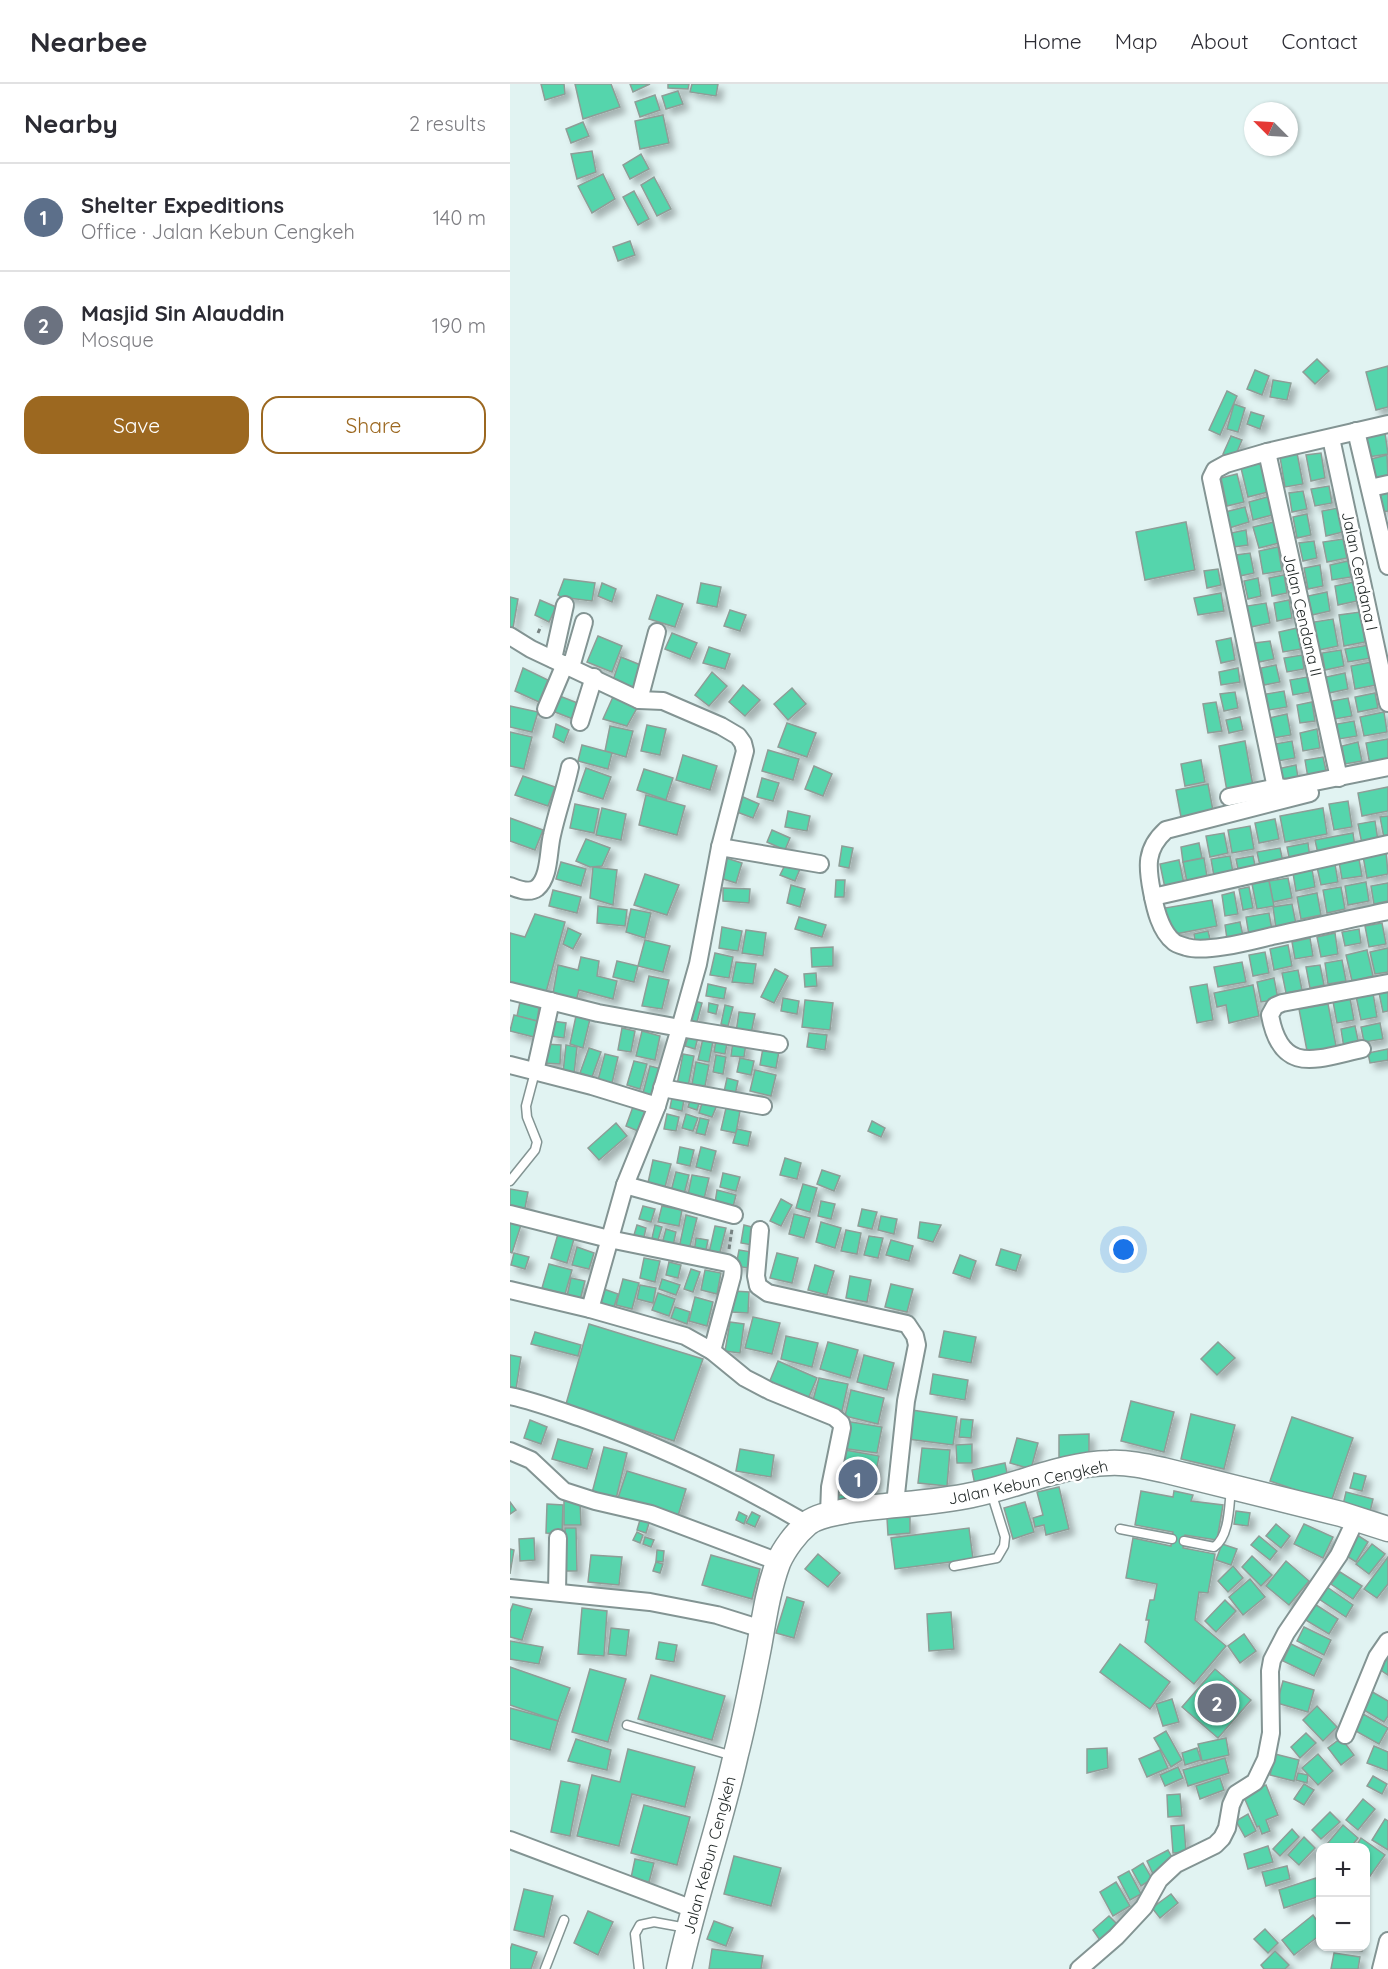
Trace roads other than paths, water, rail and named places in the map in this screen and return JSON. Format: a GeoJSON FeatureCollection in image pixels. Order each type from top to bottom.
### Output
{"type":"FeatureCollection","features":[{"type":"Feature","properties":{"kind":"street"},"geometry":{"type":"LineString","coordinates":[[1388,424],[1267,452],[1226,464],[1215,470],[1211,478],[1275,782],[1285,788],[1388,766]]}},
{"type":"Feature","properties":{"kind":"street"},"geometry":{"type":"LineString","coordinates":[[1356,431],[1387,555]]}},
{"type":"Feature","properties":{"kind":"street","name":"Jalan Cendana I"},"geometry":{"type":"LineString","coordinates":[[1331,438],[1388,703]]}},
{"type":"Feature","properties":{"kind":"street","name":"Jalan Cendana II"},"geometry":{"type":"LineString","coordinates":[[1267,452],[1339,778]]}},
{"type":"Feature","properties":{"kind":"street"},"geometry":{"type":"LineString","coordinates":[[1370,488],[1388,484]]}},
{"type":"Feature","properties":{"kind":"street"},"geometry":{"type":"LineString","coordinates":[[563,663],[566,605]]}},
{"type":"Feature","properties":{"kind":"street"},"geometry":{"type":"LineString","coordinates":[[546,710],[563,663],[584,622]]}},
{"type":"Feature","properties":{"kind":"street"},"geometry":{"type":"LineString","coordinates":[[639,700],[657,632]]}},
{"type":"Feature","properties":{"kind":"street"},"geometry":{"type":"LineString","coordinates":[[510,636],[639,700],[663,701],[730,731],[738,736],[745,751],[720,847],[698,964],[657,1106],[625,1185],[590,1309]]}},
{"type":"Feature","properties":{"kind":"street"},"geometry":{"type":"LineString","coordinates":[[580,722],[594,677]]}},
{"type":"Feature","properties":{"kind":"street"},"geometry":{"type":"LineString","coordinates":[[510,886],[530,891],[537,888],[545,875],[552,833],[570,767]]}},
{"type":"Feature","properties":{"kind":"street"},"geometry":{"type":"LineString","coordinates":[[1388,777],[1328,789],[1166,830],[1153,846],[1147,868],[1153,897],[1165,931],[1174,942],[1187,948],[1236,944],[1388,910]]}},
{"type":"Feature","properties":{"kind":"street"},"geometry":{"type":"LineString","coordinates":[[1229,797],[1275,782]]}},
{"type":"Feature","properties":{"kind":"street"},"geometry":{"type":"LineString","coordinates":[[1153,897],[1388,844]]}},
{"type":"Feature","properties":{"kind":"street"},"geometry":{"type":"LineString","coordinates":[[720,847],[820,864]]}},
{"type":"Feature","properties":{"kind":"street"},"geometry":{"type":"LineString","coordinates":[[1362,1049],[1316,1059],[1292,1056],[1279,1045],[1270,1015],[1275,1006],[1282,1003],[1388,983]]}},
{"type":"Feature","properties":{"kind":"street"},"geometry":{"type":"LineString","coordinates":[[510,991],[598,1013],[779,1044]]}},
{"type":"Feature","properties":{"kind":"street"},"geometry":{"type":"LineString","coordinates":[[535,1072],[552,1001]]}},
{"type":"Feature","properties":{"kind":"street"},"geometry":{"type":"LineString","coordinates":[[510,1065],[657,1106]]}},
{"type":"Feature","properties":{"kind":"street"},"geometry":{"type":"LineString","coordinates":[[662,1088],[763,1106]]}},
{"type":"Feature","properties":{"kind":"street"},"geometry":{"type":"LineString","coordinates":[[625,1185],[734,1215]]}},
{"type":"Feature","properties":{"kind":"street"},"geometry":{"type":"LineString","coordinates":[[510,1214],[609,1239],[727,1263],[733,1269],[732,1277],[712,1351]]}},
{"type":"Feature","properties":{"kind":"street"},"geometry":{"type":"LineString","coordinates":[[760,1230],[756,1276],[758,1286],[768,1293],[907,1324],[915,1336],[917,1345],[906,1401],[895,1504]]}},
{"type":"Feature","properties":{"kind":"street"},"geometry":{"type":"LineString","coordinates":[[510,1290],[590,1309],[685,1336],[712,1351],[745,1378],[770,1391],[834,1417],[841,1423],[842,1428],[830,1487],[818,1519],[751,1492],[687,1460],[619,1432],[526,1399],[510,1396]]}},
{"type":"Feature","properties":{"kind":"street"},"geometry":{"type":"LineString","coordinates":[[510,1451],[531,1460],[564,1491],[651,1514],[779,1562]]}},
{"type":"Feature","properties":{"kind":"street","name":"Jalan Kebun Cengkeh"},"geometry":{"type":"LineString","coordinates":[[679,1969],[690,1919],[736,1756],[762,1629],[779,1562],[792,1540],[818,1519],[895,1504],[940,1501],[991,1492],[1057,1472],[1106,1463],[1140,1465],[1388,1528]]}},
{"type":"Feature","properties":{"kind":"street"},"geometry":{"type":"LineString","coordinates":[[1079,1969],[1116,1937],[1144,1907],[1159,1880],[1176,1864],[1215,1845],[1222,1838],[1236,1794],[1255,1782],[1266,1759],[1271,1733],[1270,1671],[1272,1660],[1286,1633],[1339,1555],[1356,1519]]}},
{"type":"Feature","properties":{"kind":"street"},"geometry":{"type":"LineString","coordinates":[[557,1592],[558,1538]]}},
{"type":"Feature","properties":{"kind":"street"},"geometry":{"type":"LineString","coordinates":[[510,1588],[650,1602],[717,1615],[762,1629]]}},
{"type":"Feature","properties":{"kind":"street"},"geometry":{"type":"LineString","coordinates":[[1345,1735],[1377,1658],[1388,1641]]}},
{"type":"Feature","properties":{"kind":"street"},"geometry":{"type":"LineString","coordinates":[[510,1840],[690,1919]]}},
{"type":"Feature","properties":{"kind":"street"},"geometry":{"type":"LineString","coordinates":[[1381,1969],[1388,1941]]}},
{"type":"Feature","properties":{"kind":"lane"},"geometry":{"type":"LineString","coordinates":[[510,1181],[535,1150],[537,1142],[527,1117],[526,1106],[535,1072]]}},
{"type":"Feature","properties":{"kind":"lane"},"geometry":{"type":"LineString","coordinates":[[1184,1541],[1214,1547],[1221,1542],[1231,1487]]}},
{"type":"Feature","properties":{"kind":"lane"},"geometry":{"type":"LineString","coordinates":[[954,1566],[997,1558],[1004,1546],[1005,1537],[991,1492]]}},
{"type":"Feature","properties":{"kind":"lane"},"geometry":{"type":"LineString","coordinates":[[1120,1529],[1172,1539]]}},
{"type":"Feature","properties":{"kind":"lane"},"geometry":{"type":"LineString","coordinates":[[627,1725],[736,1756]]}},
{"type":"Feature","properties":{"kind":"lane"},"geometry":{"type":"LineString","coordinates":[[639,1969],[635,1934],[640,1925],[690,1919]]}},
{"type":"Feature","properties":{"kind":"lane"},"geometry":{"type":"LineString","coordinates":[[545,1969],[564,1920]]}},
{"type":"Feature","properties":{"kind":"place","name":"Shelter Expeditions"},"geometry":{"type":"Point","coordinates":[858,1479]}},
{"type":"Feature","properties":{"kind":"place","name":"Masjid Sin Alauddin"},"geometry":{"type":"Point","coordinates":[1217,1703]}}]}
